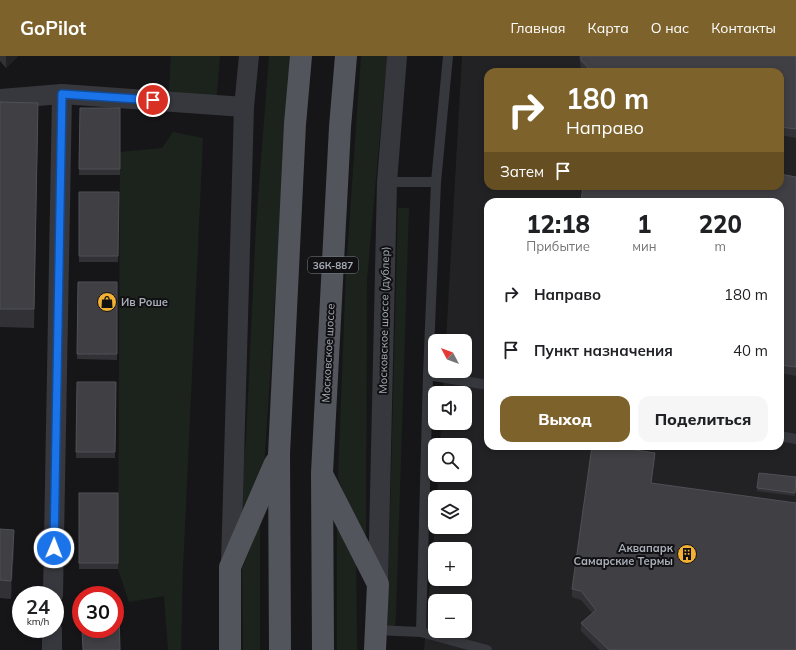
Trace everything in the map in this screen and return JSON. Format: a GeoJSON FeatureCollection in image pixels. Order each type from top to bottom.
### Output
{"type":"FeatureCollection","features":[{"type":"Feature","properties":{"kind":"main road"},"geometry":{"type":"LineString","coordinates":[[280,650],[279,454],[295,124],[301,56]]}},
{"type":"Feature","properties":{"kind":"main road","name":"Московское шоссе"},"geometry":{"type":"LineString","coordinates":[[323,650],[322,473],[340,127],[346,56]]}},
{"type":"Feature","properties":{"kind":"main road"},"geometry":{"type":"LineString","coordinates":[[230,650],[230,567],[279,454]]}},
{"type":"Feature","properties":{"kind":"main road"},"geometry":{"type":"LineString","coordinates":[[322,473],[378,584],[375,640]]}},
{"type":"Feature","properties":{"kind":"street"},"geometry":{"type":"LineString","coordinates":[[230,567],[244,107],[249,56]]}},
{"type":"Feature","properties":{"kind":"street","name":"Московское шоссе (дублер)"},"geometry":{"type":"LineString","coordinates":[[378,584],[387,182],[397,56]]}},
{"type":"Feature","properties":{"kind":"street"},"geometry":{"type":"LineString","coordinates":[[0,99],[62,94],[244,107]]}},
{"type":"Feature","properties":{"kind":"street"},"geometry":{"type":"LineString","coordinates":[[53,586],[62,94]]}},
{"type":"Feature","properties":{"kind":"street"},"geometry":{"type":"LineString","coordinates":[[52,638],[52,650]]}},
{"type":"Feature","properties":{"kind":"lane"},"geometry":{"type":"LineString","coordinates":[[430,334],[436,182],[448,56]]}},
{"type":"Feature","properties":{"kind":"lane"},"geometry":{"type":"LineString","coordinates":[[387,182],[436,182]]}},
{"type":"Feature","properties":{"kind":"lane"},"geometry":{"type":"LineString","coordinates":[[421,632],[428,375]]}},
{"type":"Feature","properties":{"kind":"lane"},"geometry":{"type":"LineString","coordinates":[[446,378],[484,384]]}},
{"type":"Feature","properties":{"kind":"lane"},"geometry":{"type":"LineString","coordinates":[[784,437],[796,439]]}},
{"type":"Feature","properties":{"kind":"lane"},"geometry":{"type":"LineString","coordinates":[[375,640],[421,632],[488,650]]}},
{"type":"Feature","properties":{"kind":"shaded area"},"geometry":{"type":"Polygon","coordinates":[[[171,56],[220,56],[216,105],[168,102],[171,56]]]}},
{"type":"Feature","properties":{"kind":"shaded area"},"geometry":{"type":"Polygon","coordinates":[[[269,56],[291,56],[264,468],[235,540],[246,439],[256,225],[269,56]]]}},
{"type":"Feature","properties":{"kind":"shaded area"},"geometry":{"type":"Polygon","coordinates":[[[361,56],[387,56],[367,279],[366,548],[338,478],[346,271],[361,56]]]}},
{"type":"Feature","properties":{"kind":"shaded area"},"geometry":{"type":"Polygon","coordinates":[[[462,56],[796,56],[796,650],[424,650],[428,605],[428,638],[472,638],[472,594],[429,594],[430,586],[472,586],[472,542],[434,542],[434,534],[472,534],[472,490],[437,490],[438,482],[472,482],[472,438],[440,438],[441,430],[472,430],[472,386],[443,386],[444,378],[472,378],[472,334],[446,334],[462,56]]]}},
{"type":"Feature","properties":{"kind":"shaded area"},"geometry":{"type":"Polygon","coordinates":[[[173,132],[203,138],[183,568],[181,650],[168,650],[164,596],[129,602],[118,569],[120,152],[162,148],[173,132]]]}},
{"type":"Feature","properties":{"kind":"shaded area"},"geometry":{"type":"Polygon","coordinates":[[[398,208],[409,208],[396,614],[395,628],[387,631],[398,208]]]}},
{"type":"Feature","properties":{"kind":"shaded area"},"geometry":{"type":"Polygon","coordinates":[[[337,516],[356,551],[357,650],[337,650],[337,516]]]}},
{"type":"Feature","properties":{"kind":"shaded area"},"geometry":{"type":"Polygon","coordinates":[[[260,524],[260,650],[243,650],[242,568],[260,524]]]}},
{"type":"Feature","properties":{"kind":"building"},"geometry":{"type":"Polygon","coordinates":[[[581,56],[796,56],[796,129],[784,128],[784,68],[588,68],[581,60],[581,56]]]}},
{"type":"Feature","properties":{"kind":"building"},"geometry":{"type":"Polygon","coordinates":[[[0,102],[38,103],[34,309],[0,309],[0,102]]]}},
{"type":"Feature","properties":{"kind":"building"},"geometry":{"type":"Polygon","coordinates":[[[80,108],[120,108],[120,169],[79,169],[80,108]]]}},
{"type":"Feature","properties":{"kind":"building"},"geometry":{"type":"Polygon","coordinates":[[[784,175],[796,177],[796,367],[784,366],[784,198],[582,198],[582,190],[784,190],[784,175]]]}},
{"type":"Feature","properties":{"kind":"building"},"geometry":{"type":"Polygon","coordinates":[[[79,192],[119,192],[118,256],[79,256],[79,192]]]}},
{"type":"Feature","properties":{"kind":"building"},"geometry":{"type":"Polygon","coordinates":[[[78,282],[117,282],[117,354],[77,354],[78,282]]]}},
{"type":"Feature","properties":{"kind":"building"},"geometry":{"type":"Polygon","coordinates":[[[77,382],[116,382],[115,452],[76,452],[77,382]]]}},
{"type":"Feature","properties":{"kind":"building","name":"Аквапарк Самарские Термы"},"geometry":{"type":"Polygon","coordinates":[[[591,450],[635,450],[655,453],[651,483],[796,503],[796,650],[609,650],[581,623],[596,610],[581,591],[572,589],[591,450]]]}},
{"type":"Feature","properties":{"kind":"building"},"geometry":{"type":"Polygon","coordinates":[[[759,473],[796,477],[795,493],[757,488],[759,473]]]}},
{"type":"Feature","properties":{"kind":"building"},"geometry":{"type":"Polygon","coordinates":[[[79,493],[118,493],[118,563],[79,563],[79,493]]]}},
{"type":"Feature","properties":{"kind":"building"},"geometry":{"type":"Polygon","coordinates":[[[0,529],[14,530],[11,581],[0,580],[0,529]]]}},
{"type":"Feature","properties":{"kind":"building"},"geometry":{"type":"Polygon","coordinates":[[[82,638],[120,638],[120,650],[83,650],[82,638]]]}},
{"type":"Feature","properties":{"kind":"place","name":"Ив Роше"},"geometry":{"type":"Point","coordinates":[107,302]}},
{"type":"Feature","properties":{"kind":"place","name":"Аквапарк Самарские Термы"},"geometry":{"type":"Point","coordinates":[687,554]}},
{"type":"Feature","properties":{"kind":"route"},"geometry":{"type":"LineString","coordinates":[[54,548],[62,94],[153,100]]}}]}
